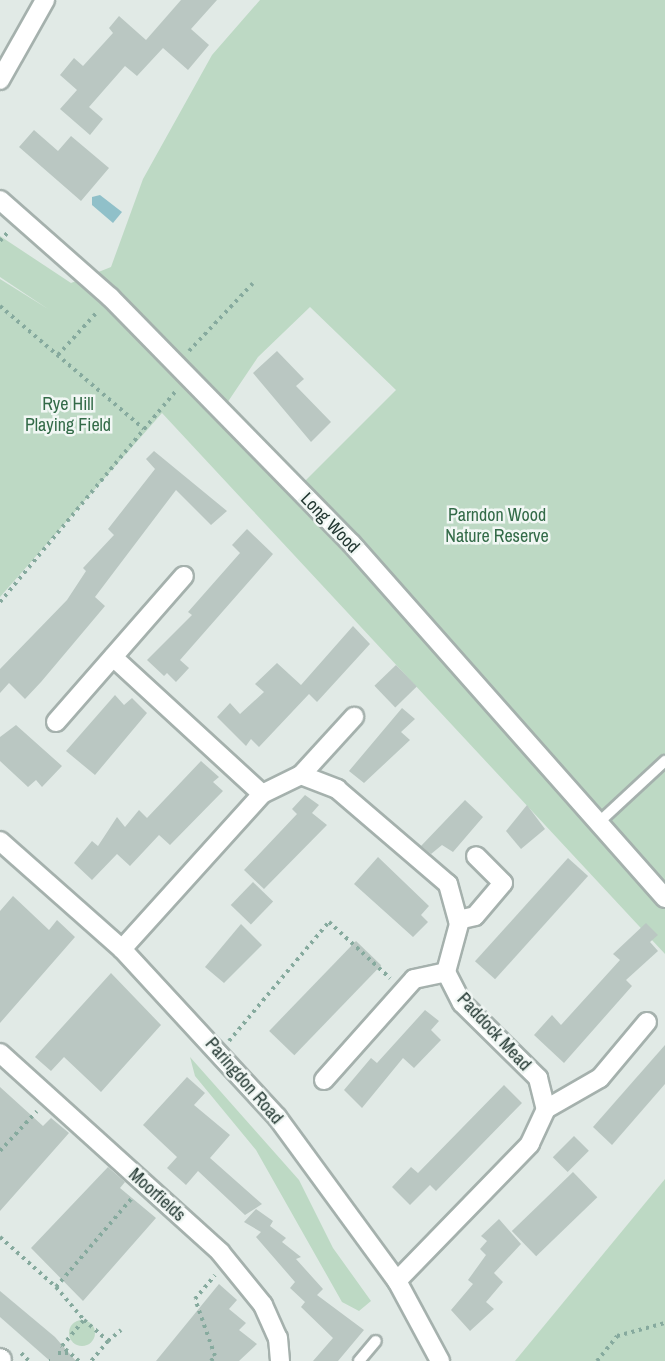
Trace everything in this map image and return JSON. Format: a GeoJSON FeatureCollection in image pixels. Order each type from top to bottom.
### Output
{"type":"FeatureCollection","features":[{"type":"Feature","properties":{"kind":"street"},"geometry":{"type":"LineString","coordinates":[[0,80],[45,0]]}},
{"type":"Feature","properties":{"kind":"street","name":"Long Wood"},"geometry":{"type":"LineString","coordinates":[[0,200],[110,297],[180,373],[351,543],[597,824],[665,898]]}},
{"type":"Feature","properties":{"kind":"street"},"geometry":{"type":"LineString","coordinates":[[56,722],[184,576]]}},
{"type":"Feature","properties":{"kind":"street"},"geometry":{"type":"LineString","coordinates":[[113,657],[262,794]]}},
{"type":"Feature","properties":{"kind":"street"},"geometry":{"type":"LineString","coordinates":[[122,949],[262,794],[301,775],[354,717]]}},
{"type":"Feature","properties":{"kind":"street"},"geometry":{"type":"LineString","coordinates":[[301,775],[337,789],[448,884],[458,920],[446,972],[414,979],[324,1080]]}},
{"type":"Feature","properties":{"kind":"street","name":"Paringdon Road"},"geometry":{"type":"LineString","coordinates":[[2,848],[122,949],[277,1117],[397,1281],[440,1361]]}},
{"type":"Feature","properties":{"kind":"street"},"geometry":{"type":"LineString","coordinates":[[458,920],[475,916],[503,883],[476,856]]}},
{"type":"Feature","properties":{"kind":"street","name":"Paddock Mead"},"geometry":{"type":"LineString","coordinates":[[446,972],[462,1003],[538,1078],[546,1109]]}},
{"type":"Feature","properties":{"kind":"street"},"geometry":{"type":"LineString","coordinates":[[397,1281],[530,1144],[546,1109],[600,1078],[647,1022]]}},
{"type":"Feature","properties":{"kind":"street","name":"Moorfields"},"geometry":{"type":"LineString","coordinates":[[0,1053],[227,1261],[263,1305],[278,1338],[280,1361]]}},
{"type":"Feature","properties":{"kind":"lane"},"geometry":{"type":"LineString","coordinates":[[597,824],[665,761]]}},
{"type":"Feature","properties":{"kind":"lane"},"geometry":{"type":"LineString","coordinates":[[359,1361],[376,1341]]}},
{"type":"Feature","properties":{"kind":"path"},"geometry":{"type":"LineString","coordinates":[[0,602],[144,429],[180,373],[253,283]]}},
{"type":"Feature","properties":{"kind":"path"},"geometry":{"type":"LineString","coordinates":[[58,355],[110,297]]}},
{"type":"Feature","properties":{"kind":"path"},"geometry":{"type":"LineString","coordinates":[[0,306],[144,429]]}},
{"type":"Feature","properties":{"kind":"path"},"geometry":{"type":"LineString","coordinates":[[232,1036],[329,922],[404,991]]}},
{"type":"Feature","properties":{"kind":"path"},"geometry":{"type":"LineString","coordinates":[[0,1150],[49,1097]]}},
{"type":"Feature","properties":{"kind":"path"},"geometry":{"type":"LineString","coordinates":[[56,1287],[144,1184]]}},
{"type":"Feature","properties":{"kind":"path"},"geometry":{"type":"LineString","coordinates":[[0,1237],[56,1287],[84,1320],[108,1341]]}},
{"type":"Feature","properties":{"kind":"path"},"geometry":{"type":"LineString","coordinates":[[211,1361],[215,1356],[195,1299],[227,1261]]}},
{"type":"Feature","properties":{"kind":"path"},"geometry":{"type":"LineString","coordinates":[[79,1361],[62,1346],[84,1320]]}},
{"type":"Feature","properties":{"kind":"path"},"geometry":{"type":"LineString","coordinates":[[597,1361],[617,1336],[665,1323]]}},
{"type":"Feature","properties":{"kind":"path"},"geometry":{"type":"LineString","coordinates":[[91,1361],[121,1330]]}},
{"type":"Feature","properties":{"kind":"path"},"geometry":{"type":"LineString","coordinates":[[57,1353],[70,1353]]}},
{"type":"Feature","properties":{"kind":"green space"},"geometry":{"type":"Polygon","coordinates":[[[260,0],[665,0],[665,954],[162,413],[0,597],[0,279],[48,309],[0,277],[0,236],[71,283],[111,267],[143,179],[212,55],[260,0]],[[310,307],[258,357],[223,409],[300,486],[396,390],[310,307]]]}},
{"type":"Feature","properties":{"kind":"green space"},"geometry":{"type":"Polygon","coordinates":[[[190,1057],[299,1180],[333,1248],[371,1301],[359,1311],[342,1302],[256,1150],[195,1076],[190,1057]]]}},
{"type":"Feature","properties":{"kind":"green space"},"geometry":{"type":"Polygon","coordinates":[[[665,1179],[665,1361],[515,1361],[665,1179]]]}},
{"type":"Feature","properties":{"kind":"green space"},"geometry":{"type":"Polygon","coordinates":[[[82,1320],[91,1324],[95,1333],[91,1342],[82,1346],[73,1342],[69,1333],[73,1324],[82,1320]]]}},
{"type":"Feature","properties":{"kind":"water"},"geometry":{"type":"Polygon","coordinates":[[[100,195],[122,212],[113,223],[92,205],[92,197],[100,195]]]}},
{"type":"Feature","properties":{"kind":"building"},"geometry":{"type":"Polygon","coordinates":[[[181,0],[217,0],[191,29],[209,45],[188,70],[163,48],[137,76],[125,66],[89,107],[103,119],[90,135],[60,109],[77,90],[60,75],[74,58],[83,66],[113,33],[109,28],[119,16],[146,40],[181,0]]]}},
{"type":"Feature","properties":{"kind":"building"},"geometry":{"type":"Polygon","coordinates":[[[34,130],[58,151],[71,136],[109,168],[81,201],[19,147],[34,130]]]}},
{"type":"Feature","properties":{"kind":"building"},"geometry":{"type":"Polygon","coordinates":[[[277,351],[304,379],[296,386],[331,422],[311,442],[253,373],[277,351]]]}},
{"type":"Feature","properties":{"kind":"building"},"geometry":{"type":"Polygon","coordinates":[[[154,451],[227,511],[211,525],[176,490],[95,597],[105,606],[41,682],[25,699],[9,683],[0,693],[0,669],[67,600],[86,571],[83,568],[114,535],[108,529],[155,469],[146,459],[154,451]]]}},
{"type":"Feature","properties":{"kind":"building"},"geometry":{"type":"Polygon","coordinates":[[[247,529],[273,554],[180,660],[189,668],[176,682],[167,673],[164,676],[147,660],[192,615],[188,612],[240,553],[232,545],[247,529]]]}},
{"type":"Feature","properties":{"kind":"building"},"geometry":{"type":"Polygon","coordinates":[[[353,626],[370,644],[317,702],[309,694],[259,747],[251,739],[246,746],[217,717],[230,703],[240,714],[264,692],[255,684],[277,663],[301,685],[353,626]]]}},
{"type":"Feature","properties":{"kind":"building"},"geometry":{"type":"Polygon","coordinates":[[[396,665],[417,687],[395,707],[374,686],[396,665]]]}},
{"type":"Feature","properties":{"kind":"building"},"geometry":{"type":"Polygon","coordinates":[[[115,695],[124,705],[132,698],[147,713],[95,775],[66,751],[115,695]]]}},
{"type":"Feature","properties":{"kind":"building"},"geometry":{"type":"Polygon","coordinates":[[[402,708],[415,719],[401,732],[410,740],[364,783],[349,771],[402,708]]]}},
{"type":"Feature","properties":{"kind":"building"},"geometry":{"type":"Polygon","coordinates":[[[16,725],[62,766],[42,787],[36,780],[28,787],[0,761],[0,737],[16,725]]]}},
{"type":"Feature","properties":{"kind":"building"},"geometry":{"type":"Polygon","coordinates":[[[201,761],[219,777],[213,782],[223,791],[170,845],[159,835],[130,866],[117,854],[92,880],[74,863],[92,841],[98,846],[117,817],[125,827],[139,810],[147,818],[201,761]]]}},
{"type":"Feature","properties":{"kind":"building"},"geometry":{"type":"Polygon","coordinates":[[[305,795],[319,805],[312,813],[327,825],[264,889],[244,870],[297,814],[292,809],[305,795]]]}},
{"type":"Feature","properties":{"kind":"building"},"geometry":{"type":"Polygon","coordinates":[[[465,800],[483,817],[453,852],[442,845],[431,854],[421,846],[465,800]]]}},
{"type":"Feature","properties":{"kind":"building"},"geometry":{"type":"Polygon","coordinates":[[[527,805],[545,829],[521,849],[506,831],[527,805]]]}},
{"type":"Feature","properties":{"kind":"building"},"geometry":{"type":"Polygon","coordinates":[[[378,857],[429,906],[421,915],[428,922],[413,937],[354,884],[378,857]]]}},
{"type":"Feature","properties":{"kind":"building"},"geometry":{"type":"Polygon","coordinates":[[[568,858],[588,876],[495,979],[475,961],[568,858]]]}},
{"type":"Feature","properties":{"kind":"building"},"geometry":{"type":"Polygon","coordinates":[[[253,882],[273,901],[251,924],[231,905],[253,882]]]}},
{"type":"Feature","properties":{"kind":"building"},"geometry":{"type":"Polygon","coordinates":[[[13,896],[49,930],[57,920],[75,937],[0,1023],[0,911],[13,896]]]}},
{"type":"Feature","properties":{"kind":"building"},"geometry":{"type":"Polygon","coordinates":[[[646,923],[658,935],[650,942],[658,951],[626,980],[632,986],[564,1063],[534,1035],[552,1015],[561,1025],[620,960],[613,954],[646,923]]]}},
{"type":"Feature","properties":{"kind":"building"},"geometry":{"type":"Polygon","coordinates":[[[241,924],[262,945],[224,983],[205,967],[241,924]]]}},
{"type":"Feature","properties":{"kind":"building"},"geometry":{"type":"Polygon","coordinates":[[[356,941],[381,965],[294,1055],[269,1031],[356,941]]]}},
{"type":"Feature","properties":{"kind":"building"},"geometry":{"type":"Polygon","coordinates":[[[111,973],[161,1025],[101,1092],[64,1057],[51,1071],[35,1057],[111,973]]]}},
{"type":"Feature","properties":{"kind":"building"},"geometry":{"type":"Polygon","coordinates":[[[425,1010],[439,1021],[431,1030],[441,1040],[414,1068],[403,1058],[362,1108],[344,1090],[371,1058],[377,1063],[425,1010]]]}},
{"type":"Feature","properties":{"kind":"building"},"geometry":{"type":"Polygon","coordinates":[[[665,1045],[665,1084],[612,1145],[593,1127],[665,1045]]]}},
{"type":"Feature","properties":{"kind":"building"},"geometry":{"type":"Polygon","coordinates":[[[187,1077],[205,1093],[194,1105],[230,1135],[210,1158],[262,1204],[245,1215],[198,1171],[186,1185],[167,1168],[177,1157],[143,1125],[187,1077]]]}},
{"type":"Feature","properties":{"kind":"building"},"geometry":{"type":"Polygon","coordinates":[[[504,1085],[522,1103],[436,1191],[430,1185],[410,1205],[392,1187],[411,1167],[418,1173],[504,1085]]]}},
{"type":"Feature","properties":{"kind":"building"},"geometry":{"type":"Polygon","coordinates":[[[0,1087],[43,1126],[51,1118],[69,1133],[0,1211],[0,1087]]]}},
{"type":"Feature","properties":{"kind":"building"},"geometry":{"type":"Polygon","coordinates":[[[574,1136],[589,1151],[568,1172],[553,1157],[574,1136]]]}},
{"type":"Feature","properties":{"kind":"building"},"geometry":{"type":"Polygon","coordinates":[[[108,1167],[125,1182],[120,1188],[156,1218],[83,1301],[31,1248],[108,1167]]]}},
{"type":"Feature","properties":{"kind":"building"},"geometry":{"type":"Polygon","coordinates":[[[573,1172],[597,1197],[536,1256],[512,1231],[573,1172]]]}},
{"type":"Feature","properties":{"kind":"building"},"geometry":{"type":"Polygon","coordinates":[[[256,1209],[273,1221],[270,1226],[286,1238],[282,1242],[301,1257],[296,1259],[323,1289],[317,1295],[364,1330],[338,1361],[313,1361],[333,1338],[301,1307],[305,1302],[290,1288],[295,1282],[256,1237],[261,1232],[244,1222],[256,1209]]]}},
{"type":"Feature","properties":{"kind":"building"},"geometry":{"type":"Polygon","coordinates":[[[499,1219],[521,1244],[494,1273],[503,1282],[486,1302],[494,1309],[470,1331],[451,1310],[473,1284],[468,1280],[486,1255],[480,1249],[487,1241],[481,1236],[499,1219]]]}},
{"type":"Feature","properties":{"kind":"building"},"geometry":{"type":"Polygon","coordinates":[[[219,1284],[237,1300],[229,1309],[246,1323],[239,1330],[257,1344],[239,1361],[156,1361],[219,1284]]]}},
{"type":"Feature","properties":{"kind":"building"},"geometry":{"type":"Polygon","coordinates":[[[0,1291],[55,1337],[76,1361],[50,1361],[0,1317],[0,1291]]]}},
{"type":"Feature","properties":{"kind":"park label","name":"Rye Hill Playing Field"},"geometry":{"type":"Point","coordinates":[68,415]}},
{"type":"Feature","properties":{"kind":"park label","name":"Parndon Wood Nature Reserve"},"geometry":{"type":"Point","coordinates":[497,526]}}]}
